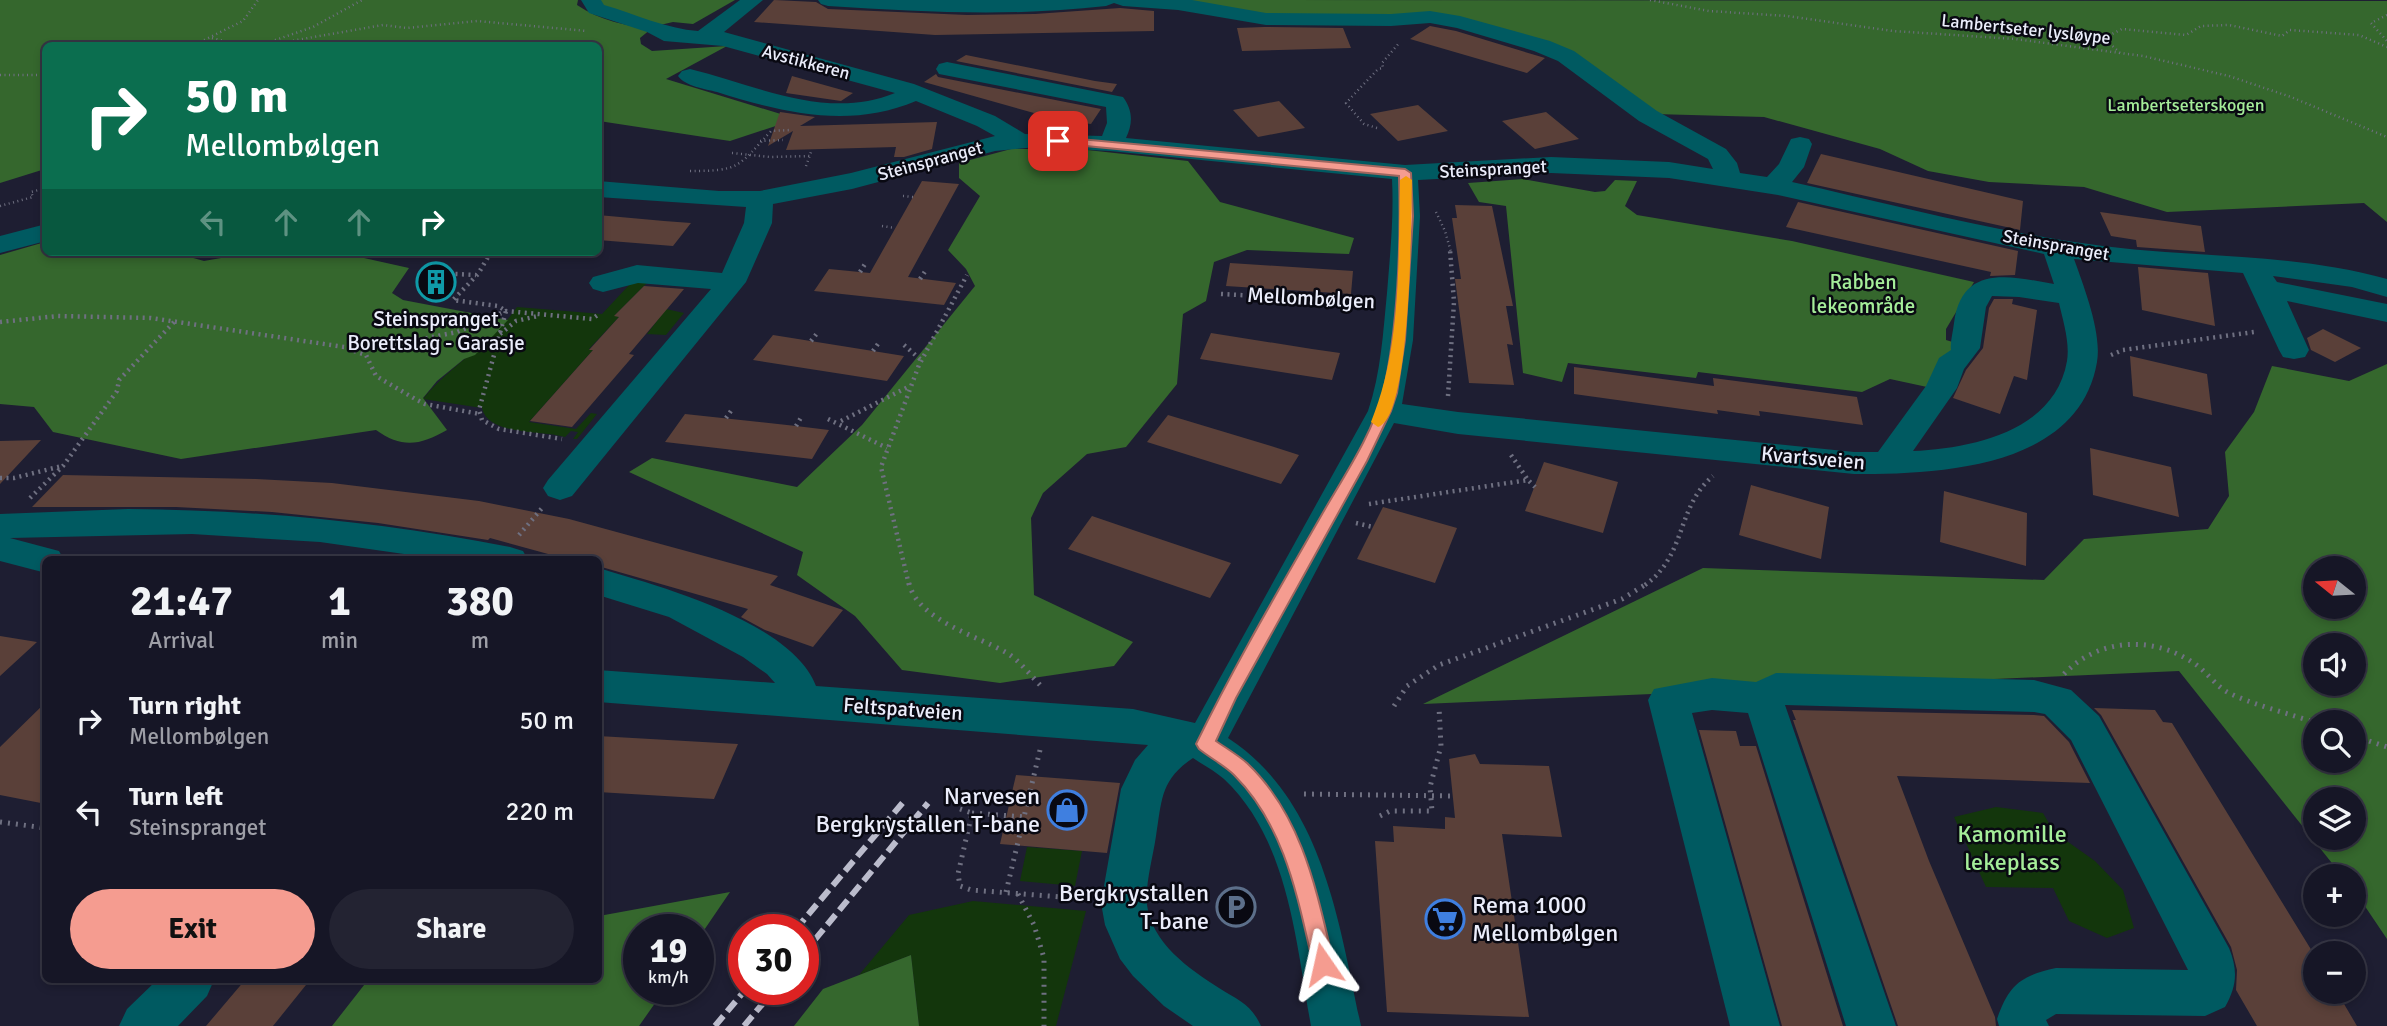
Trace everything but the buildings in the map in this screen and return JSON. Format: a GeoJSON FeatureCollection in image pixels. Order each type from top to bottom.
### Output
{"type":"FeatureCollection","features":[{"type":"Feature","properties":{"kind":"street","name":"Avstikkeren"},"geometry":{"type":"LineString","coordinates":[[591,0],[596,9],[654,27],[672,36],[724,39],[916,93],[974,116],[1020,141]]}},
{"type":"Feature","properties":{"kind":"street"},"geometry":{"type":"LineString","coordinates":[[703,38],[752,0]]}},
{"type":"Feature","properties":{"kind":"street"},"geometry":{"type":"LineString","coordinates":[[828,0],[956,8],[1056,6],[1106,0]]}},
{"type":"Feature","properties":{"kind":"street"},"geometry":{"type":"LineString","coordinates":[[1123,0],[1178,4],[1266,19],[1391,20],[1440,17],[1483,29],[1561,53],[1579,63],[1648,116],[1717,154],[1724,163],[1729,178]]}},
{"type":"Feature","properties":{"kind":"street"},"geometry":{"type":"LineString","coordinates":[[1538,66],[1600,81]]}},
{"type":"Feature","properties":{"kind":"street"},"geometry":{"type":"LineString","coordinates":[[947,69],[1115,102],[1120,114],[1116,135],[1110,144]]}},
{"type":"Feature","properties":{"kind":"street"},"geometry":{"type":"LineString","coordinates":[[690,76],[766,98],[843,111],[883,106],[916,93]]}},
{"type":"Feature","properties":{"kind":"street"},"geometry":{"type":"LineString","coordinates":[[974,116],[998,79]]}},
{"type":"Feature","properties":{"kind":"street","name":"Steinspranget"},"geometry":{"type":"LineString","coordinates":[[602,189],[719,199],[760,199],[852,181],[994,144],[1020,141],[1110,144],[1405,173],[1551,165],[1669,170],[1778,187],[2068,274],[2107,255],[2261,277],[2323,272],[2387,288]]}},
{"type":"Feature","properties":{"kind":"street"},"geometry":{"type":"LineString","coordinates":[[1778,187],[1779,178],[1791,167],[1800,144]]}},
{"type":"Feature","properties":{"kind":"street","name":"Mellombølgen"},"geometry":{"type":"LineString","coordinates":[[1197,741],[1228,696],[1384,411],[1390,393],[1401,303],[1406,216],[1405,173]]}},
{"type":"Feature","properties":{"kind":"street"},"geometry":{"type":"LineString","coordinates":[[555,493],[732,282],[758,223],[760,199]]}},
{"type":"Feature","properties":{"kind":"street"},"geometry":{"type":"LineString","coordinates":[[0,244],[42,233]]}},
{"type":"Feature","properties":{"kind":"street"},"geometry":{"type":"LineString","coordinates":[[603,283],[637,274],[732,282]]}},
{"type":"Feature","properties":{"kind":"street"},"geometry":{"type":"LineString","coordinates":[[1894,464],[1895,452],[1941,388],[1950,365],[1963,352],[1977,291],[1984,288],[2024,289],[2068,274]]}},
{"type":"Feature","properties":{"kind":"street","name":"Kvartsveien"},"geometry":{"type":"LineString","coordinates":[[1384,411],[1708,462],[1894,464],[1974,454],[2020,440],[2049,422],[2066,405],[2075,390],[2082,361],[2082,344],[2068,274]]}},
{"type":"Feature","properties":{"kind":"street"},"geometry":{"type":"LineString","coordinates":[[2261,277],[2386,313]]}},
{"type":"Feature","properties":{"kind":"street"},"geometry":{"type":"LineString","coordinates":[[2261,277],[2287,339]]}},
{"type":"Feature","properties":{"kind":"street"},"geometry":{"type":"LineString","coordinates":[[7,533],[96,520],[222,523],[376,537],[486,556]]}},
{"type":"Feature","properties":{"kind":"street"},"geometry":{"type":"LineString","coordinates":[[7,533],[42,557]]}},
{"type":"Feature","properties":{"kind":"street"},"geometry":{"type":"LineString","coordinates":[[602,582],[681,607],[757,647],[781,663],[793,678],[801,701]]}},
{"type":"Feature","properties":{"kind":"street","name":"Feltspatveien"},"geometry":{"type":"LineString","coordinates":[[602,686],[1133,726],[1197,741]]}},
{"type":"Feature","properties":{"kind":"street"},"geometry":{"type":"LineString","coordinates":[[1755,1026],[1668,699],[1713,694],[1763,698],[1776,689],[1789,689],[2048,698],[2066,707],[2085,728],[2212,964],[2212,981],[2205,993],[2056,991],[2035,995],[2025,1006],[2021,1019],[2024,1026]]}},
{"type":"Feature","properties":{"kind":"street"},"geometry":{"type":"LineString","coordinates":[[1763,698],[1871,1026]]}},
{"type":"Feature","properties":{"kind":"street"},"geometry":{"type":"LineString","coordinates":[[1236,1026],[1167,980],[1132,937],[1125,920],[1124,903],[1146,778],[1164,755],[1197,741],[1239,768],[1263,795],[1296,856],[1315,921],[1336,1026]]}},
{"type":"Feature","properties":{"kind":"street"},"geometry":{"type":"LineString","coordinates":[[144,1026],[187,983]]}},
{"type":"Feature","properties":{"kind":"path"},"geometry":{"type":"LineString","coordinates":[[202,42],[243,22],[258,0]]}},
{"type":"Feature","properties":{"kind":"path"},"geometry":{"type":"LineString","coordinates":[[271,42],[313,27],[362,0]]}},
{"type":"Feature","properties":{"kind":"path","name":"Lambertseter lysløype"},"geometry":{"type":"LineString","coordinates":[[1650,0],[1709,11],[1787,16],[1893,31],[2015,39],[2204,68],[2315,107],[2387,137]]}},
{"type":"Feature","properties":{"kind":"path"},"geometry":{"type":"LineString","coordinates":[[2387,15],[2371,23],[2387,41]]}},
{"type":"Feature","properties":{"kind":"path"},"geometry":{"type":"LineString","coordinates":[[1377,128],[1364,124],[1346,103],[1378,69],[1383,68],[1382,63],[1402,39],[1391,20]]}},
{"type":"Feature","properties":{"kind":"path"},"geometry":{"type":"LineString","coordinates":[[283,42],[383,25],[407,28],[458,26],[478,21],[590,31]]}},
{"type":"Feature","properties":{"kind":"path"},"geometry":{"type":"LineString","coordinates":[[2120,53],[2104,38],[2122,29],[2186,34],[2201,26],[2219,26],[2282,36],[2290,30],[2359,35],[2387,47]]}},
{"type":"Feature","properties":{"kind":"path"},"geometry":{"type":"LineString","coordinates":[[211,38],[228,42]]}},
{"type":"Feature","properties":{"kind":"path"},"geometry":{"type":"LineString","coordinates":[[0,75],[42,75]]}},
{"type":"Feature","properties":{"kind":"path"},"geometry":{"type":"LineString","coordinates":[[694,171],[720,171],[740,165],[771,131],[792,131]]}},
{"type":"Feature","properties":{"kind":"path"},"geometry":{"type":"LineString","coordinates":[[760,141],[783,141]]}},
{"type":"Feature","properties":{"kind":"path"},"geometry":{"type":"LineString","coordinates":[[732,153],[810,156]]}},
{"type":"Feature","properties":{"kind":"path"},"geometry":{"type":"LineString","coordinates":[[0,206],[33,197],[31,192],[42,189]]}},
{"type":"Feature","properties":{"kind":"path","name":"Steinspranget"},"geometry":{"type":"LineString","coordinates":[[902,196],[914,197]]}},
{"type":"Feature","properties":{"kind":"path"},"geometry":{"type":"LineString","coordinates":[[1434,209],[1446,233],[1454,283],[1448,400]]}},
{"type":"Feature","properties":{"kind":"path"},"geometry":{"type":"LineString","coordinates":[[882,226],[895,228]]}},
{"type":"Feature","properties":{"kind":"path"},"geometry":{"type":"LineString","coordinates":[[489,256],[477,275],[454,301],[546,315],[592,319],[599,314]]}},
{"type":"Feature","properties":{"kind":"path"},"geometry":{"type":"LineString","coordinates":[[860,272],[865,264]]}},
{"type":"Feature","properties":{"kind":"path"},"geometry":{"type":"LineString","coordinates":[[920,279],[926,270]]}},
{"type":"Feature","properties":{"kind":"path"},"geometry":{"type":"LineString","coordinates":[[436,273],[477,275]]}},
{"type":"Feature","properties":{"kind":"path"},"geometry":{"type":"LineString","coordinates":[[967,275],[921,360],[881,467],[911,593],[944,623],[1009,654],[1044,690]]}},
{"type":"Feature","properties":{"kind":"path","name":"Mellombølgen"},"geometry":{"type":"LineString","coordinates":[[1221,293],[1401,303]]}},
{"type":"Feature","properties":{"kind":"path"},"geometry":{"type":"LineString","coordinates":[[506,311],[480,414],[482,420],[499,429],[569,440]]}},
{"type":"Feature","properties":{"kind":"path"},"geometry":{"type":"LineString","coordinates":[[344,348],[387,346],[457,332],[506,311]]}},
{"type":"Feature","properties":{"kind":"path"},"geometry":{"type":"LineString","coordinates":[[499,335],[516,321],[546,315]]}},
{"type":"Feature","properties":{"kind":"path"},"geometry":{"type":"LineString","coordinates":[[0,322],[58,316],[151,318],[344,348],[366,355],[376,376],[416,400],[480,414]]}},
{"type":"Feature","properties":{"kind":"path"},"geometry":{"type":"LineString","coordinates":[[7,533],[25,504],[63,466],[117,391],[119,380],[174,322]]}},
{"type":"Feature","properties":{"kind":"path"},"geometry":{"type":"LineString","coordinates":[[811,341],[818,332]]}},
{"type":"Feature","properties":{"kind":"path"},"geometry":{"type":"LineString","coordinates":[[2112,355],[2123,349],[2287,339]]}},
{"type":"Feature","properties":{"kind":"path"},"geometry":{"type":"LineString","coordinates":[[873,351],[880,341]]}},
{"type":"Feature","properties":{"kind":"path"},"geometry":{"type":"LineString","coordinates":[[904,345],[921,360]]}},
{"type":"Feature","properties":{"kind":"path"},"geometry":{"type":"LineString","coordinates":[[841,421],[911,386]]}},
{"type":"Feature","properties":{"kind":"path"},"geometry":{"type":"LineString","coordinates":[[726,418],[733,408]]}},
{"type":"Feature","properties":{"kind":"path"},"geometry":{"type":"LineString","coordinates":[[796,426],[802,416]]}},
{"type":"Feature","properties":{"kind":"path"},"geometry":{"type":"LineString","coordinates":[[828,419],[887,448]]}},
{"type":"Feature","properties":{"kind":"path"},"geometry":{"type":"LineString","coordinates":[[1394,706],[1398,695],[1418,676],[1439,665],[1622,599],[1649,581],[1666,566],[1708,462]]}},
{"type":"Feature","properties":{"kind":"path"},"geometry":{"type":"LineString","coordinates":[[0,478],[14,478],[63,466]]}},
{"type":"Feature","properties":{"kind":"path"},"geometry":{"type":"LineString","coordinates":[[1364,506],[1401,498],[1528,481],[1535,487]]}},
{"type":"Feature","properties":{"kind":"path"},"geometry":{"type":"LineString","coordinates":[[505,556],[555,493]]}},
{"type":"Feature","properties":{"kind":"path"},"geometry":{"type":"LineString","coordinates":[[2048,698],[2070,665],[2111,645],[2127,644],[2165,649],[2180,655],[2229,693],[2303,719]]}},
{"type":"Feature","properties":{"kind":"path"},"geometry":{"type":"LineString","coordinates":[[1380,816],[1390,811],[1432,811],[1430,787],[1441,746],[1440,707]]}},
{"type":"Feature","properties":{"kind":"path"},"geometry":{"type":"LineString","coordinates":[[2366,740],[2387,747]]}},
{"type":"Feature","properties":{"kind":"path"},"geometry":{"type":"LineString","coordinates":[[1006,892],[1042,743]]}},
{"type":"Feature","properties":{"kind":"path"},"geometry":{"type":"LineString","coordinates":[[1296,794],[1453,796]]}},
{"type":"Feature","properties":{"kind":"path"},"geometry":{"type":"LineString","coordinates":[[960,809],[972,813],[1025,817]]}},
{"type":"Feature","properties":{"kind":"path"},"geometry":{"type":"LineString","coordinates":[[972,813],[958,884],[971,890],[1124,903]]}},
{"type":"Feature","properties":{"kind":"path"},"geometry":{"type":"LineString","coordinates":[[0,822],[42,827]]}},
{"type":"Feature","properties":{"kind":"path"},"geometry":{"type":"LineString","coordinates":[[1017,893],[1033,919],[1044,954],[1044,1026]]}},
{"type":"Feature","properties":{"kind":"green space"},"geometry":{"type":"Polygon","coordinates":[[[0,0],[578,0],[577,5],[604,19],[651,29],[640,38],[641,44],[652,51],[727,46],[666,79],[797,119],[730,141],[602,121],[602,42],[42,42],[42,170],[0,183],[0,0]]]}},
{"type":"Feature","properties":{"kind":"green space"},"geometry":{"type":"Polygon","coordinates":[[[600,0],[735,0],[693,24],[673,22],[660,25],[603,7],[600,0]]]}},
{"type":"Feature","properties":{"kind":"green space","name":"Lambertseterskogen"},"geometry":{"type":"Polygon","coordinates":[[[1182,0],[2387,1],[2387,222],[2364,203],[2167,212],[2084,187],[1989,182],[1928,171],[1880,149],[1764,117],[1654,114],[1615,82],[1453,19],[1236,13],[1182,0]]]}},
{"type":"Feature","properties":{"kind":"green space"},"geometry":{"type":"Polygon","coordinates":[[[1011,149],[1078,149],[1188,161],[1220,202],[1354,238],[1349,254],[1247,250],[1214,262],[1206,301],[1183,314],[1177,384],[1126,447],[1087,454],[1043,493],[1031,518],[1034,595],[1133,642],[1114,666],[1000,683],[902,670],[855,616],[797,575],[803,552],[629,472],[652,458],[797,487],[862,425],[975,286],[966,269],[948,250],[980,196],[959,178],[959,163],[1011,149]]]}},
{"type":"Feature","properties":{"kind":"green space","name":"Rabben lekeområde"},"geometry":{"type":"Polygon","coordinates":[[[1523,179],[1595,192],[1605,191],[1615,180],[1637,181],[1625,206],[1637,215],[1792,241],[1974,282],[1946,329],[1946,340],[1969,347],[1941,390],[1890,379],[1862,392],[1698,372],[1696,378],[1568,363],[1562,382],[1523,373],[1506,206],[1479,202],[1468,183],[1523,179]]]}},
{"type":"Feature","properties":{"kind":"green space"},"geometry":{"type":"Polygon","coordinates":[[[42,243],[42,256],[186,256],[204,261],[232,256],[355,256],[409,268],[392,293],[403,300],[508,320],[475,355],[464,359],[437,381],[423,398],[447,430],[429,439],[403,442],[376,430],[181,459],[53,432],[34,407],[0,404],[0,255],[42,243]]]}},
{"type":"Feature","properties":{"kind":"green space"},"geometry":{"type":"Polygon","coordinates":[[[649,281],[615,315],[619,317],[589,349],[593,350],[529,422],[576,429],[591,413],[597,414],[577,439],[573,439],[578,432],[571,431],[565,437],[505,428],[486,417],[482,408],[423,399],[434,386],[496,332],[517,307],[602,314],[630,284],[649,281]]]}},
{"type":"Feature","properties":{"kind":"green space"},"geometry":{"type":"Polygon","coordinates":[[[666,309],[684,313],[666,335],[647,334],[666,309]]]}},
{"type":"Feature","properties":{"kind":"green space"},"geometry":{"type":"Polygon","coordinates":[[[2387,364],[2387,939],[2366,908],[2366,864],[2333,864],[2322,850],[2366,850],[2366,787],[2303,787],[2303,827],[2179,671],[1423,704],[1703,568],[2044,580],[2084,539],[2208,529],[2229,496],[2225,452],[2254,412],[2272,366],[2349,381],[2387,364]]]}},
{"type":"Feature","properties":{"kind":"green space","name":"Kamomille lekeplass"},"geometry":{"type":"Polygon","coordinates":[[[1996,807],[2043,813],[2054,832],[2095,861],[2123,890],[2134,928],[2107,938],[2069,921],[2053,888],[1986,887],[1954,817],[1996,807]]]}},
{"type":"Feature","properties":{"kind":"green space"},"geometry":{"type":"Polygon","coordinates":[[[1027,847],[1082,851],[1075,886],[1020,881],[1027,847]]]}},
{"type":"Feature","properties":{"kind":"green space"},"geometry":{"type":"Polygon","coordinates":[[[730,892],[714,916],[623,914],[623,1005],[654,1005],[639,1026],[332,1026],[366,983],[602,983],[602,915],[730,892]]]}},
{"type":"Feature","properties":{"kind":"green space"},"geometry":{"type":"Polygon","coordinates":[[[973,901],[1086,911],[1056,1026],[919,1026],[911,955],[859,975],[909,915],[973,901]]]}},
{"type":"Feature","properties":{"kind":"green space"},"geometry":{"type":"Polygon","coordinates":[[[911,955],[919,1026],[794,1026],[810,1005],[819,1005],[819,994],[823,989],[911,955]]]}},
{"type":"Feature","properties":{"kind":"railway"},"geometry":{"type":"LineString","coordinates":[[809,914],[905,800]]}},
{"type":"Feature","properties":{"kind":"railway"},"geometry":{"type":"LineString","coordinates":[[819,935],[928,803]]}},
{"type":"Feature","properties":{"kind":"railway"},"geometry":{"type":"LineString","coordinates":[[715,1026],[733,1005]]}},
{"type":"Feature","properties":{"kind":"railway"},"geometry":{"type":"LineString","coordinates":[[744,1026],[762,1005]]}},
{"type":"Feature","properties":{"kind":"slow traffic"},"geometry":{"type":"LineString","coordinates":[[1378,422],[1390,393],[1398,340],[1404,267],[1406,180]]}},
{"type":"Feature","properties":{"kind":"place","name":"Steinspranget Borettslag - Garasje"},"geometry":{"type":"Point","coordinates":[436,282]}},
{"type":"Feature","properties":{"kind":"place","name":"Narvesen Bergkrystallen T-bane"},"geometry":{"type":"Point","coordinates":[1067,810]}},
{"type":"Feature","properties":{"kind":"place","name":"Bergkrystallen T-bane"},"geometry":{"type":"Point","coordinates":[1236,907]}},
{"type":"Feature","properties":{"kind":"place","name":"Rema 1000 Mellombølgen"},"geometry":{"type":"Point","coordinates":[1445,919]}},
{"type":"Feature","properties":{"kind":"route"},"geometry":{"type":"LineString","coordinates":[[1058,141],[1405,173],[1407,191],[1404,267],[1398,340],[1390,393],[1384,411],[1228,696],[1205,744],[1239,768],[1263,795],[1284,831],[1296,856],[1306,888],[1323,964]]}}]}
